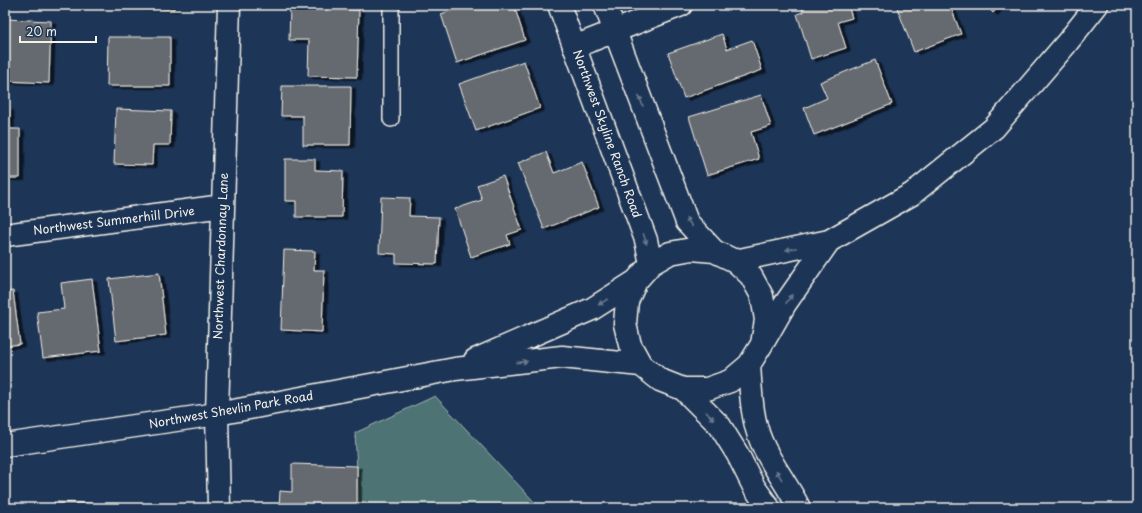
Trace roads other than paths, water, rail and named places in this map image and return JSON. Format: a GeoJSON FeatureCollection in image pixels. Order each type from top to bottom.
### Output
{"type":"FeatureCollection","features":[{"type":"Feature","properties":{"kind":"street","name":"Northwest Chardonnay Lane"},"geometry":{"type":"LineString","coordinates":[[219,508],[216,414],[229,5]]}},
{"type":"Feature","properties":{"kind":"street","name":"Northwest Skyline Ranch Road"},"geometry":{"type":"LineString","coordinates":[[559,5],[646,240],[651,264]]}},
{"type":"Feature","properties":{"kind":"street"},"geometry":{"type":"LineString","coordinates":[[604,5],[687,222],[714,251]]}},
{"type":"Feature","properties":{"kind":"street"},"geometry":{"type":"LineString","coordinates":[[574,47],[681,5]]}},
{"type":"Feature","properties":{"kind":"street"},"geometry":{"type":"LineString","coordinates":[[735,261],[829,241],[912,194],[994,128],[1066,44],[1097,5]]}},
{"type":"Feature","properties":{"kind":"street","name":"Northwest Summerhill Drive"},"geometry":{"type":"LineString","coordinates":[[5,235],[223,206]]}},
{"type":"Feature","properties":{"kind":"street"},"geometry":{"type":"LineString","coordinates":[[762,344],[766,320],[762,296],[751,276],[735,261],[714,251],[692,249],[670,253],[651,264],[636,281],[627,301],[625,324],[630,345],[641,364],[660,380],[683,389],[707,389],[730,381],[749,365],[762,344],[785,304],[829,241]]}},
{"type":"Feature","properties":{"kind":"street","name":"Northwest Shevlin Park Road"},"geometry":{"type":"LineString","coordinates":[[455,369],[592,309],[636,281]]}},
{"type":"Feature","properties":{"kind":"street","name":"Northwest Shevlin Park Road"},"geometry":{"type":"LineString","coordinates":[[5,446],[216,414],[455,369],[562,357],[641,364]]}},
{"type":"Feature","properties":{"kind":"street"},"geometry":{"type":"LineString","coordinates":[[749,365],[754,412],[761,440],[778,474],[799,508]]}},
{"type":"Feature","properties":{"kind":"street"},"geometry":{"type":"LineString","coordinates":[[683,389],[720,426],[738,455],[754,487],[769,508]]}},
{"type":"Feature","properties":{"kind":"lane"},"geometry":{"type":"LineString","coordinates":[[391,5],[391,119]]}}]}
